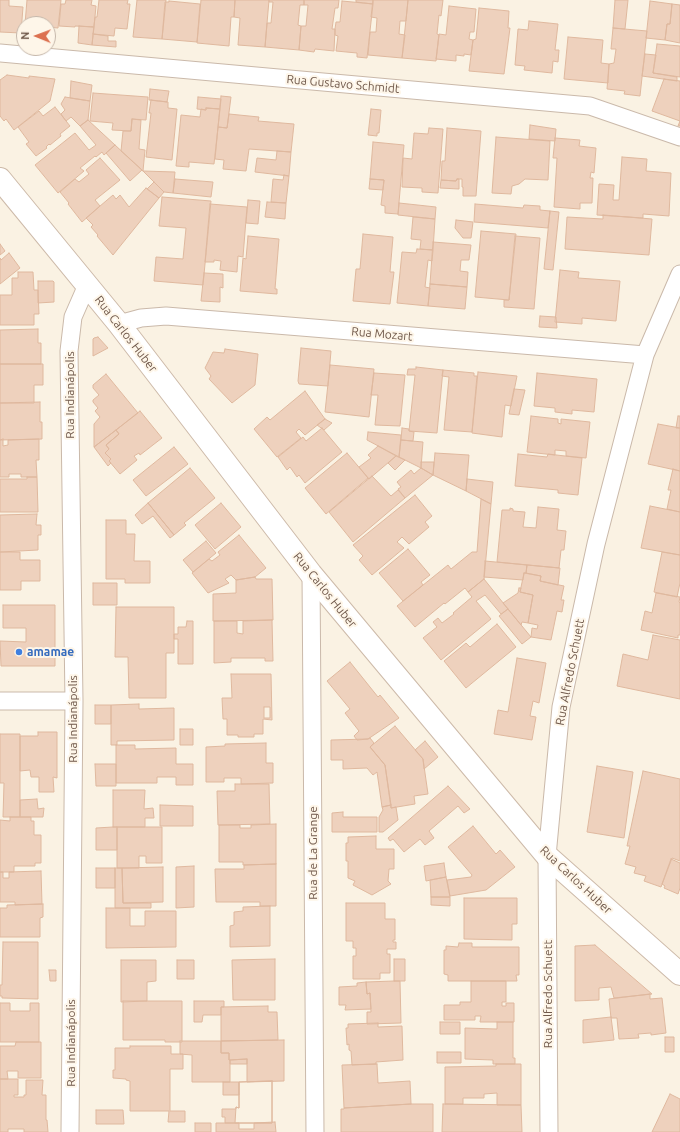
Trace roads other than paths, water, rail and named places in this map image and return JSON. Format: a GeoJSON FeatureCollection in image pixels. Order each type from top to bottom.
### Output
{"type":"FeatureCollection","features":[{"type":"Feature","properties":{"kind":"main road","name":"Rua Carlos Huber"},"geometry":{"type":"LineString","coordinates":[[0,179],[119,324],[311,574],[547,856],[680,974]]}},
{"type":"Feature","properties":{"kind":"street","name":"Rua Gustavo Schmidt"},"geometry":{"type":"LineString","coordinates":[[0,53],[590,106],[680,137]]}},
{"type":"Feature","properties":{"kind":"street","name":"Rua Alfredo Schuett"},"geometry":{"type":"LineString","coordinates":[[549,1132],[547,856],[561,707],[596,544],[645,355],[680,274]]}},
{"type":"Feature","properties":{"kind":"street","name":"Rua Indianápolis"},"geometry":{"type":"LineString","coordinates":[[70,1132],[74,701],[69,351],[73,317],[87,285]]}},
{"type":"Feature","properties":{"kind":"street","name":"Rua Mozart"},"geometry":{"type":"LineString","coordinates":[[119,324],[141,318],[166,316],[645,355]]}},
{"type":"Feature","properties":{"kind":"street","name":"Rua de La Grange"},"geometry":{"type":"LineString","coordinates":[[311,574],[315,1132]]}},
{"type":"Feature","properties":{"kind":"street"},"geometry":{"type":"LineString","coordinates":[[0,702],[74,701]]}},
{"type":"Feature","properties":{"kind":"place","name":"amamae"},"geometry":{"type":"Point","coordinates":[19,652]}}]}
